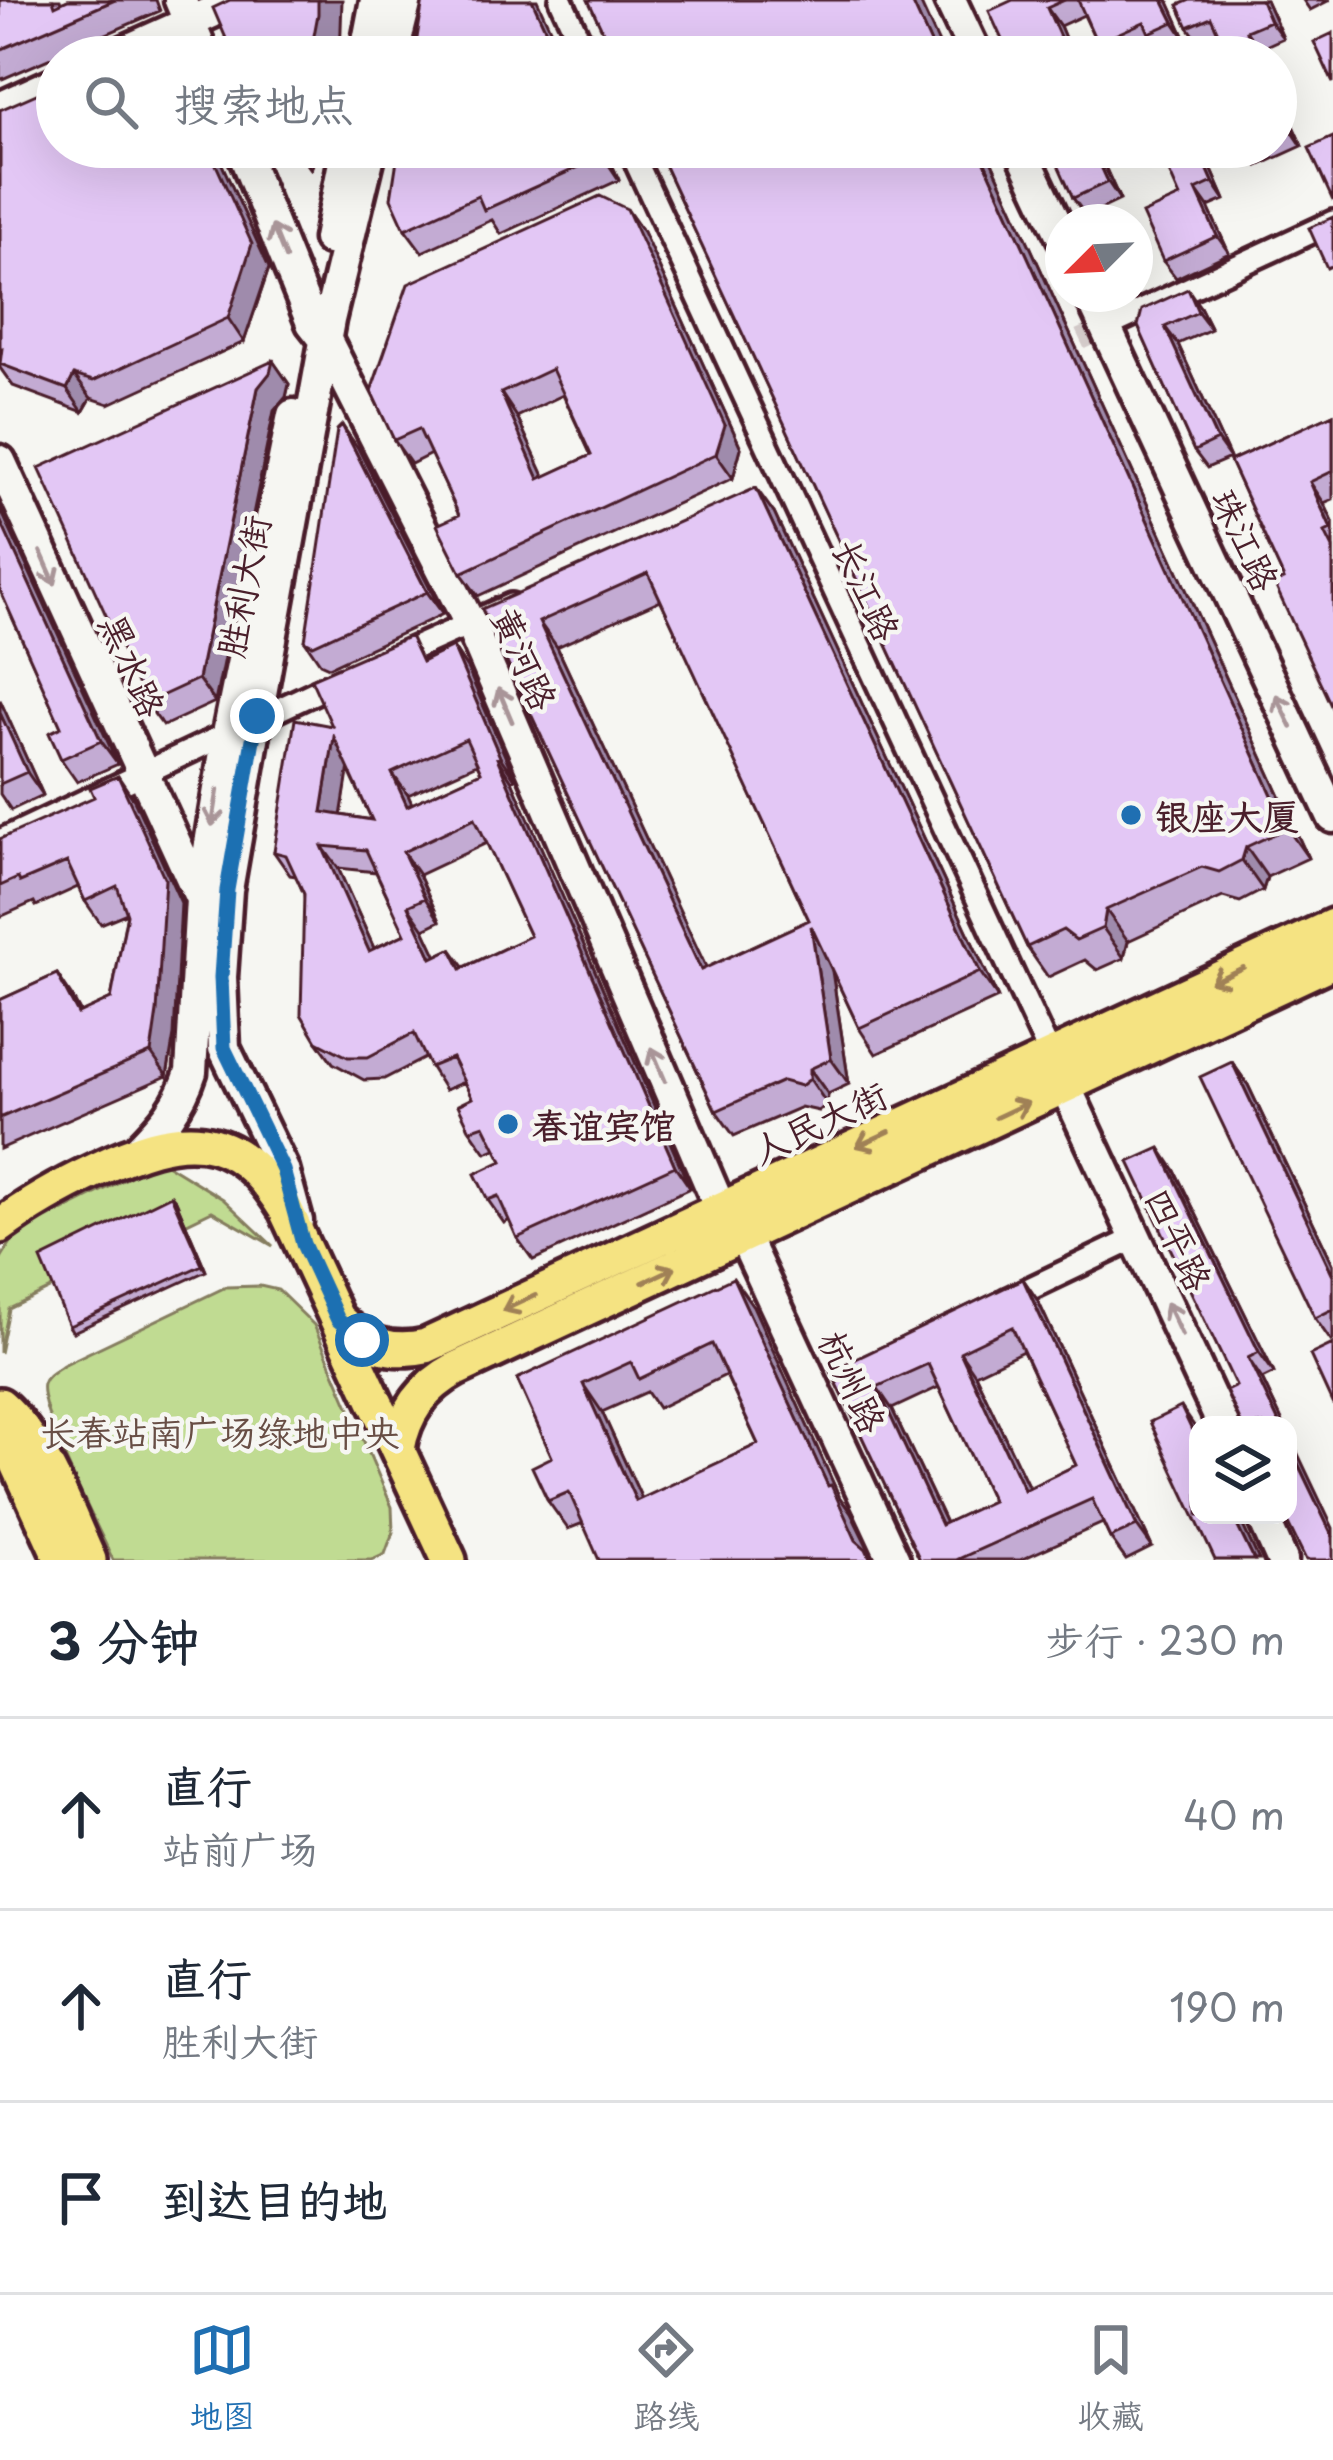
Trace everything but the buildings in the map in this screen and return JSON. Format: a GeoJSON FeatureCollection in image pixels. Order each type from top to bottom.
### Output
{"type":"FeatureCollection","features":[{"type":"Feature","properties":{"kind":"main road"},"geometry":{"type":"LineString","coordinates":[[145,36],[185,11],[239,0]]}},
{"type":"Feature","properties":{"kind":"main road"},"geometry":{"type":"LineString","coordinates":[[369,36],[376,0]]}},
{"type":"Feature","properties":{"kind":"main road"},"geometry":{"type":"LineString","coordinates":[[397,36],[406,0]]}},
{"type":"Feature","properties":{"kind":"main road"},"geometry":{"type":"LineString","coordinates":[[950,0],[967,36]]}},
{"type":"Feature","properties":{"kind":"main road"},"geometry":{"type":"LineString","coordinates":[[0,108],[36,92]]}},
{"type":"Feature","properties":{"kind":"main road","name":"黄河路"},"geometry":{"type":"LineString","coordinates":[[250,168],[320,333],[470,624],[732,1223]]}},
{"type":"Feature","properties":{"kind":"main road","name":"胜利大街"},"geometry":{"type":"LineString","coordinates":[[303,1244],[283,1170],[224,1048],[221,977],[227,890],[344,168]]}},
{"type":"Feature","properties":{"kind":"main road","name":"胜利大街"},"geometry":{"type":"LineString","coordinates":[[138,1150],[171,1117],[191,1072],[200,899],[228,734],[320,333],[365,168]]}},
{"type":"Feature","properties":{"kind":"main road"},"geometry":{"type":"LineString","coordinates":[[1030,168],[1047,204]]}},
{"type":"Feature","properties":{"kind":"main road","name":"珠江路"},"geometry":{"type":"LineString","coordinates":[[1099,312],[1333,817]]}},
{"type":"Feature","properties":{"kind":"main road","name":"黑水路"},"geometry":{"type":"LineString","coordinates":[[0,461],[200,899]]}},
{"type":"Feature","properties":{"kind":"main road","name":"人民大街"},"geometry":{"type":"LineString","coordinates":[[398,1449],[400,1433],[418,1398],[441,1377],[732,1223],[1058,1071],[1333,926]]}},
{"type":"Feature","properties":{"kind":"main road","name":"人民大街"},"geometry":{"type":"LineString","coordinates":[[1058,1071],[1333,961]]}},
{"type":"Feature","properties":{"kind":"main road","name":"四平路"},"geometry":{"type":"LineString","coordinates":[[1058,1071],[1219,1416]]}},
{"type":"Feature","properties":{"kind":"main road"},"geometry":{"type":"LineString","coordinates":[[0,1207],[41,1196],[138,1150],[174,1141],[198,1142],[243,1158],[271,1185],[303,1244],[415,1486],[456,1558]]}},
{"type":"Feature","properties":{"kind":"main road"},"geometry":{"type":"LineString","coordinates":[[0,1226],[41,1196]]}},
{"type":"Feature","properties":{"kind":"main road","name":"人民大街"},"geometry":{"type":"LineString","coordinates":[[338,1320],[362,1340],[378,1346],[395,1351],[426,1346],[732,1223]]}},
{"type":"Feature","properties":{"kind":"main road","name":"杭州路"},"geometry":{"type":"LineString","coordinates":[[732,1223],[826,1385],[894,1560]]}},
{"type":"Feature","properties":{"kind":"main road"},"geometry":{"type":"LineString","coordinates":[[0,1406],[13,1416],[43,1460],[89,1560]]}},
{"type":"Feature","properties":{"kind":"main road"},"geometry":{"type":"LineString","coordinates":[[0,1426],[62,1560]]}},
{"type":"Feature","properties":{"kind":"main road"},"geometry":{"type":"LineString","coordinates":[[1266,1524],[1282,1560]]}},
{"type":"Feature","properties":{"kind":"street"},"geometry":{"type":"LineString","coordinates":[[561,0],[577,36]]}},
{"type":"Feature","properties":{"kind":"street","name":"长江路"},"geometry":{"type":"LineString","coordinates":[[639,168],[1058,1071]]}},
{"type":"Feature","properties":{"kind":"street"},"geometry":{"type":"LineString","coordinates":[[1106,327],[1333,222]]}},
{"type":"Feature","properties":{"kind":"street"},"geometry":{"type":"LineString","coordinates":[[760,490],[782,481]]}},
{"type":"Feature","properties":{"kind":"street"},"geometry":{"type":"LineString","coordinates":[[0,841],[257,716],[530,596]]}},
{"type":"Feature","properties":{"kind":"street"},"geometry":{"type":"LineString","coordinates":[[987,1309],[1136,1238]]}},
{"type":"Feature","properties":{"kind":"green space"},"geometry":{"type":"Polygon","coordinates":[[[161,1161],[223,1199],[273,1246],[212,1211],[9,1309],[0,1353],[0,1260],[16,1234],[161,1161]]]}},
{"type":"Feature","properties":{"kind":"green space","name":"长春站南广场绿地中央"},"geometry":{"type":"Polygon","coordinates":[[[226,1287],[278,1290],[314,1325],[392,1507],[393,1532],[385,1554],[372,1560],[113,1560],[49,1418],[44,1381],[63,1365],[226,1287]]]}},
{"type":"Feature","properties":{"kind":"tunnel"},"geometry":{"type":"LineString","coordinates":[[1052,353],[1106,327]]}},
{"type":"Feature","properties":{"kind":"place","name":"银座大厦"},"geometry":{"type":"Point","coordinates":[1131,815]}},
{"type":"Feature","properties":{"kind":"place","name":"春谊宾馆"},"geometry":{"type":"Point","coordinates":[508,1124]}},
{"type":"Feature","properties":{"kind":"route"},"geometry":{"type":"LineString","coordinates":[[257,716],[227,890],[221,977],[224,1048],[283,1170],[303,1244],[338,1320],[362,1340]]}}]}
